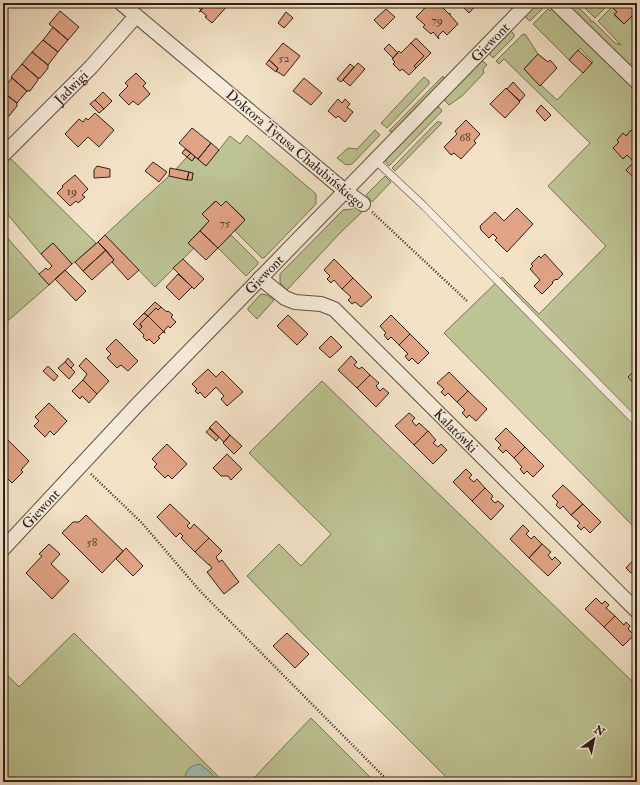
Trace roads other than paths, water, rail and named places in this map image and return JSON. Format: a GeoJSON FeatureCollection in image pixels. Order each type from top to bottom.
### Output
{"type":"FeatureCollection","features":[{"type":"Feature","properties":{"kind":"street","name":"Doktora Tytusa Chałubińskiego"},"geometry":{"type":"LineString","coordinates":[[121,3],[345,191],[363,204]]}},
{"type":"Feature","properties":{"kind":"street","name":"Giewont"},"geometry":{"type":"LineString","coordinates":[[3,549],[138,404],[528,3]]}},
{"type":"Feature","properties":{"kind":"street"},"geometry":{"type":"LineString","coordinates":[[556,3],[637,82]]}},
{"type":"Feature","properties":{"kind":"street","name":"Jadwigi"},"geometry":{"type":"LineString","coordinates":[[3,156],[91,67],[136,16]]}},
{"type":"Feature","properties":{"kind":"street","name":"Kalatówki"},"geometry":{"type":"LineString","coordinates":[[260,278],[285,298],[295,302],[321,304],[334,309],[637,611]]}},
{"type":"Feature","properties":{"kind":"lane"},"geometry":{"type":"LineString","coordinates":[[375,160],[424,206],[637,423]]}},
{"type":"Feature","properties":{"kind":"water"},"geometry":{"type":"Polygon","coordinates":[[[200,764],[212,774],[215,782],[186,782],[186,772],[190,767],[200,764]]]}}]}
